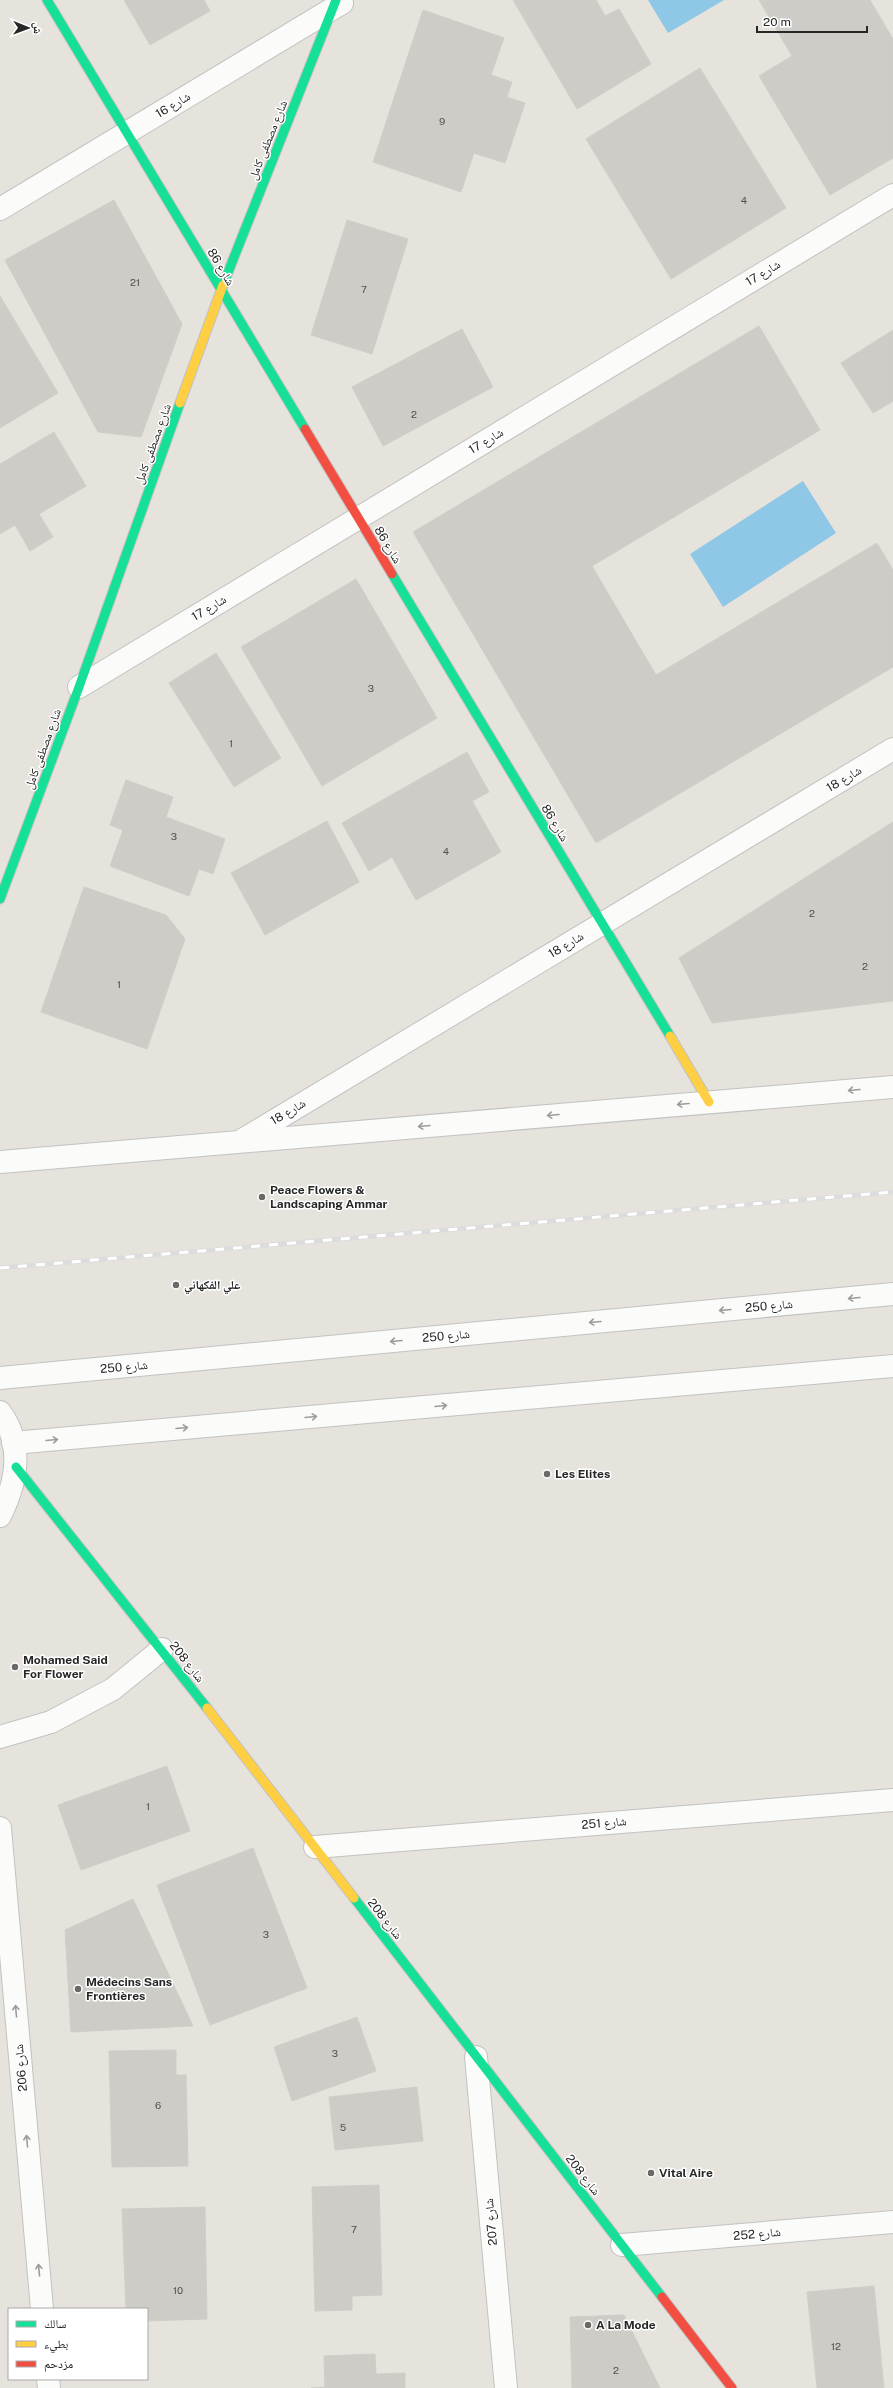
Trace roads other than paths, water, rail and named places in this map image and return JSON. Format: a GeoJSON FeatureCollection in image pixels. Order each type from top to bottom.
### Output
{"type":"FeatureCollection","features":[{"type":"Feature","properties":{"kind":"street","name":"شارع 86"},"geometry":{"type":"LineString","coordinates":[[47,0],[709,1102]]}},
{"type":"Feature","properties":{"kind":"street","name":"شارع 16"},"geometry":{"type":"LineString","coordinates":[[0,209],[339,3]]}},
{"type":"Feature","properties":{"kind":"street","name":"شارع مصطفى كامل"},"geometry":{"type":"LineString","coordinates":[[0,899],[79,687],[221,289],[339,3]]}},
{"type":"Feature","properties":{"kind":"street","name":"شارع 17"},"geometry":{"type":"LineString","coordinates":[[79,687],[893,195]]}},
{"type":"Feature","properties":{"kind":"street","name":"شارع 18"},"geometry":{"type":"LineString","coordinates":[[239,1142],[893,749]]}},
{"type":"Feature","properties":{"kind":"street"},"geometry":{"type":"LineString","coordinates":[[0,1162],[893,1087]]}},
{"type":"Feature","properties":{"kind":"street","name":"شارع 250"},"geometry":{"type":"LineString","coordinates":[[0,1378],[893,1294]]}},
{"type":"Feature","properties":{"kind":"street"},"geometry":{"type":"LineString","coordinates":[[13,1443],[893,1366]]}},
{"type":"Feature","properties":{"kind":"street"},"geometry":{"type":"LineString","coordinates":[[0,1412],[13,1443],[16,1467],[11,1494],[0,1516]]}},
{"type":"Feature","properties":{"kind":"street","name":"شارع 208"},"geometry":{"type":"LineString","coordinates":[[16,1467],[162,1649],[732,2388]]}},
{"type":"Feature","properties":{"kind":"street"},"geometry":{"type":"LineString","coordinates":[[0,1737],[51,1722],[106,1693],[162,1649]]}},
{"type":"Feature","properties":{"kind":"street","name":"شارع 251"},"geometry":{"type":"LineString","coordinates":[[315,1847],[893,1800]]}},
{"type":"Feature","properties":{"kind":"street","name":"شارع 206"},"geometry":{"type":"LineString","coordinates":[[0,1828],[42,2308]]}},
{"type":"Feature","properties":{"kind":"street","name":"شارع 207"},"geometry":{"type":"LineString","coordinates":[[476,2057],[506,2388]]}},
{"type":"Feature","properties":{"kind":"street","name":"شارع 252"},"geometry":{"type":"LineString","coordinates":[[622,2245],[893,2222]]}},
{"type":"Feature","properties":{"kind":"water"},"geometry":{"type":"Polygon","coordinates":[[[648,0],[724,0],[668,33],[648,0]]]}},
{"type":"Feature","properties":{"kind":"water"},"geometry":{"type":"Polygon","coordinates":[[[803,481],[836,533],[723,607],[690,554],[803,481]]]}},
{"type":"Feature","properties":{"kind":"railway"},"geometry":{"type":"LineString","coordinates":[[0,1268],[893,1192]]}},
{"type":"Feature","properties":{"kind":"place","name":"Peace Flowers & Landscaping Ammar"},"geometry":{"type":"Point","coordinates":[262,1197]}},
{"type":"Feature","properties":{"kind":"place","name":"علي الفكهاني"},"geometry":{"type":"Point","coordinates":[176,1285]}},
{"type":"Feature","properties":{"kind":"place","name":"Les Elites"},"geometry":{"type":"Point","coordinates":[547,1474]}},
{"type":"Feature","properties":{"kind":"place","name":"Mohamed Said For Flower"},"geometry":{"type":"Point","coordinates":[15,1667]}},
{"type":"Feature","properties":{"kind":"place","name":"Médecins Sans Frontières"},"geometry":{"type":"Point","coordinates":[78,1989]}},
{"type":"Feature","properties":{"kind":"place","name":"Vital Aire"},"geometry":{"type":"Point","coordinates":[651,2173]}},
{"type":"Feature","properties":{"kind":"place","name":"A La Mode"},"geometry":{"type":"Point","coordinates":[588,2325]}}]}
